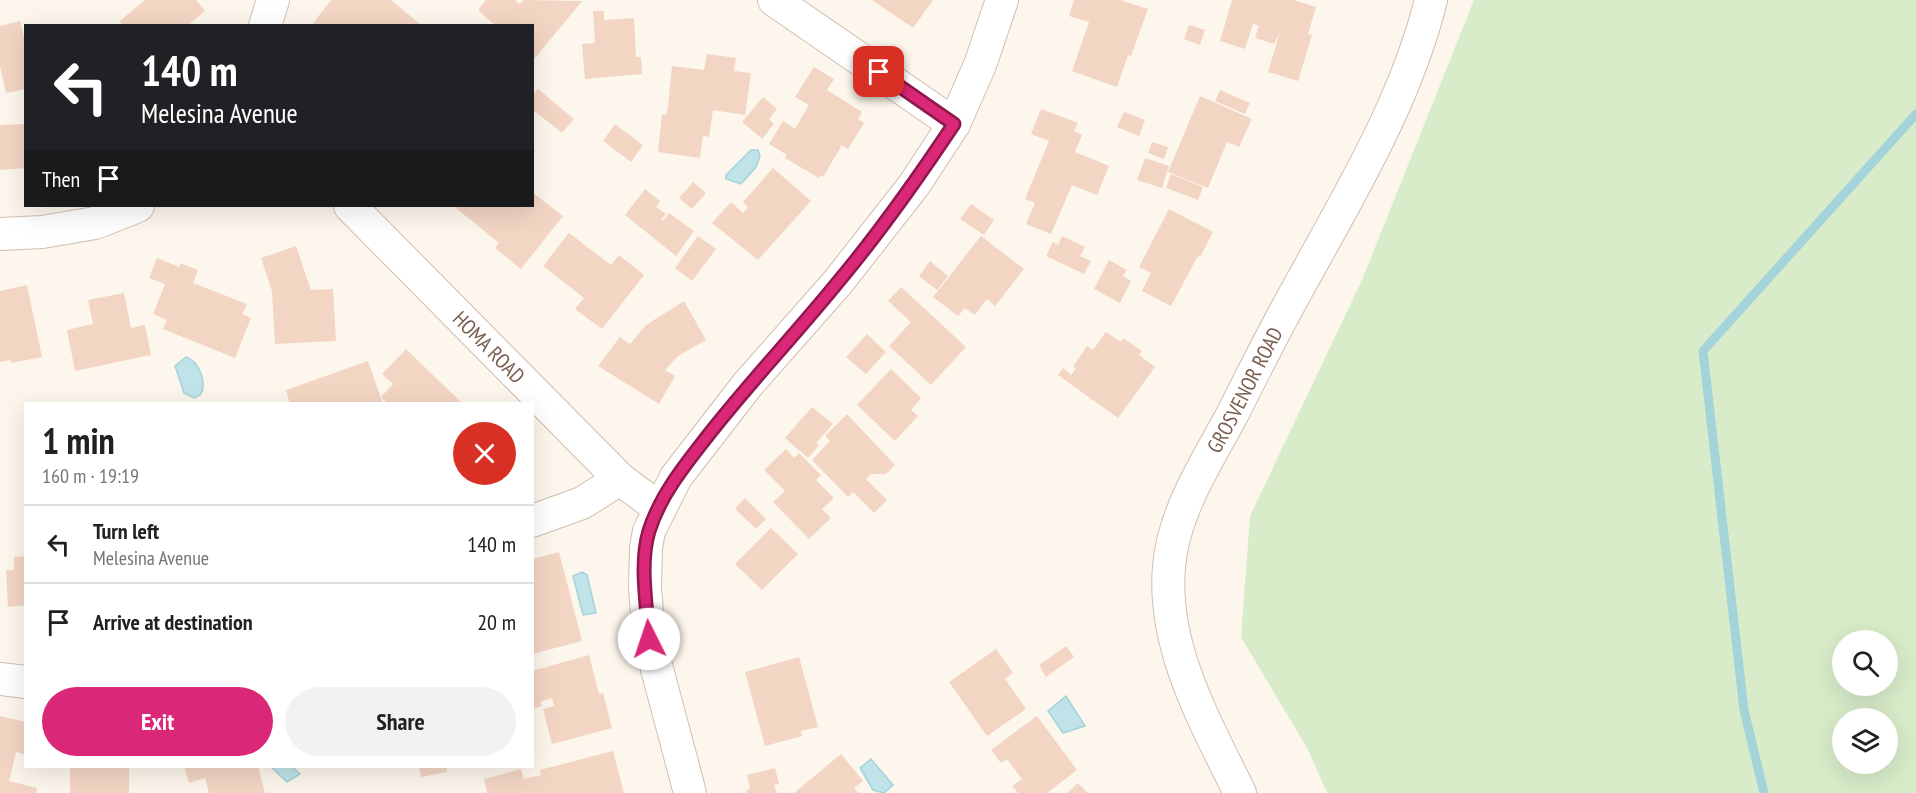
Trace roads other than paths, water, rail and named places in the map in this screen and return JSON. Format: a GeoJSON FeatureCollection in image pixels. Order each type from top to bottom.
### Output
{"type":"FeatureCollection","features":[{"type":"Feature","properties":{"kind":"street"},"geometry":{"type":"LineString","coordinates":[[266,24],[273,0]]}},
{"type":"Feature","properties":{"kind":"street"},"geometry":{"type":"LineString","coordinates":[[774,0],[954,124]]}},
{"type":"Feature","properties":{"kind":"street"},"geometry":{"type":"LineString","coordinates":[[690,793],[649,639],[646,548],[649,531],[676,477],[741,392],[838,282],[914,185],[954,124],[980,65],[1002,0]]}},
{"type":"Feature","properties":{"kind":"street","name":"GROSVENOR ROAD"},"geometry":{"type":"LineString","coordinates":[[1240,793],[1179,660],[1170,603],[1168,568],[1172,546],[1180,518],[1197,481],[1294,294],[1353,189],[1408,74],[1431,0]]}},
{"type":"Feature","properties":{"kind":"street"},"geometry":{"type":"LineString","coordinates":[[0,234],[42,232],[95,224],[136,207]]}},
{"type":"Feature","properties":{"kind":"street","name":"HOMA ROAD"},"geometry":{"type":"LineString","coordinates":[[351,207],[620,479],[659,508]]}},
{"type":"Feature","properties":{"kind":"street"},"geometry":{"type":"LineString","coordinates":[[534,519],[582,503],[620,479]]}},
{"type":"Feature","properties":{"kind":"street"},"geometry":{"type":"LineString","coordinates":[[0,679],[24,682]]}},
{"type":"Feature","properties":{"kind":"water"},"geometry":{"type":"Polygon","coordinates":[[[751,150],[758,150],[760,156],[756,167],[741,184],[726,179],[726,175],[751,150]]]}},
{"type":"Feature","properties":{"kind":"water"},"geometry":{"type":"Polygon","coordinates":[[[186,357],[195,363],[203,379],[200,395],[194,398],[184,393],[175,366],[186,357]]]}},
{"type":"Feature","properties":{"kind":"water"},"geometry":{"type":"Polygon","coordinates":[[[582,572],[587,575],[596,613],[583,615],[573,576],[582,572]]]}},
{"type":"Feature","properties":{"kind":"water"},"geometry":{"type":"Polygon","coordinates":[[[1066,696],[1085,726],[1063,733],[1048,711],[1066,696]]]}},
{"type":"Feature","properties":{"kind":"water"},"geometry":{"type":"Polygon","coordinates":[[[871,759],[893,785],[884,793],[873,790],[860,768],[871,759]]]}},
{"type":"Feature","properties":{"kind":"water"},"geometry":{"type":"Polygon","coordinates":[[[272,768],[293,768],[300,774],[287,782],[272,768]]]}},
{"type":"Feature","properties":{"kind":"waterway"},"geometry":{"type":"LineString","coordinates":[[1764,793],[1744,710],[1703,351],[1916,114]]}}]}
